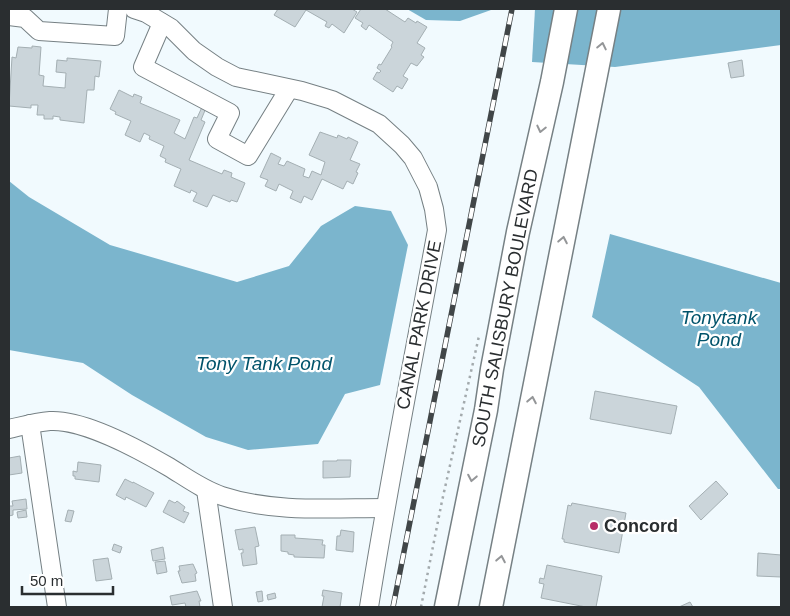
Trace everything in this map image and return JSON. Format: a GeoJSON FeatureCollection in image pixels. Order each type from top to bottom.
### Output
{"type":"FeatureCollection","features":[{"type":"Feature","properties":{"kind":"main road","name":"SOUTH SALISBURY BOULEVARD"},"geometry":{"type":"LineString","coordinates":[[446,607],[486,410],[518,232],[552,82],[566,9]]}},
{"type":"Feature","properties":{"kind":"main road"},"geometry":{"type":"LineString","coordinates":[[491,607],[609,9]]}},
{"type":"Feature","properties":{"kind":"street"},"geometry":{"type":"LineString","coordinates":[[20,15],[38,31],[115,36],[118,9]]}},
{"type":"Feature","properties":{"kind":"street","name":"CANAL PARK DRIVE"},"geometry":{"type":"LineString","coordinates":[[134,9],[146,13],[170,28],[194,51],[236,77],[332,100],[379,124],[413,158],[428,187],[437,230],[385,508],[369,607]]}},
{"type":"Feature","properties":{"kind":"street"},"geometry":{"type":"LineString","coordinates":[[162,23],[142,67],[230,113],[217,139],[248,156],[289,89]]}},
{"type":"Feature","properties":{"kind":"street"},"geometry":{"type":"LineString","coordinates":[[9,429],[51,421],[88,429],[119,441],[153,458],[206,490],[243,502],[284,507],[385,508]]}},
{"type":"Feature","properties":{"kind":"street"},"geometry":{"type":"LineString","coordinates":[[30,424],[57,607]]}},
{"type":"Feature","properties":{"kind":"street"},"geometry":{"type":"LineString","coordinates":[[206,490],[223,607]]}},
{"type":"Feature","properties":{"kind":"water"},"geometry":{"type":"Polygon","coordinates":[[[407,9],[491,10],[460,21],[426,20],[407,9]]]}},
{"type":"Feature","properties":{"kind":"water"},"geometry":{"type":"Polygon","coordinates":[[[535,9],[781,9],[781,45],[615,67],[532,62],[535,9]]]}},
{"type":"Feature","properties":{"kind":"water","name":"Tony Tank Pond"},"geometry":{"type":"Polygon","coordinates":[[[9,181],[29,197],[110,245],[237,282],[289,266],[321,226],[355,206],[391,211],[408,245],[380,385],[345,394],[318,444],[248,450],[206,437],[132,395],[83,363],[9,350],[9,181]]]}},
{"type":"Feature","properties":{"kind":"water","name":"Tonytank Pond"},"geometry":{"type":"Polygon","coordinates":[[[610,234],[781,283],[781,489],[778,489],[699,387],[592,317],[610,234]]]}},
{"type":"Feature","properties":{"kind":"building"},"geometry":{"type":"Polygon","coordinates":[[[278,9],[352,9],[357,12],[344,33],[332,24],[329,28],[325,26],[327,22],[306,10],[295,27],[274,15],[278,9]]]}},
{"type":"Feature","properties":{"kind":"building"},"geometry":{"type":"Polygon","coordinates":[[[361,9],[385,9],[405,22],[408,18],[427,27],[417,43],[425,48],[421,55],[424,57],[417,66],[411,63],[403,76],[408,79],[402,89],[397,86],[393,92],[373,79],[377,72],[381,71],[377,68],[379,64],[381,65],[393,42],[369,25],[366,30],[361,26],[363,23],[355,18],[361,9]]]}},
{"type":"Feature","properties":{"kind":"building"},"geometry":{"type":"Polygon","coordinates":[[[32,46],[41,47],[39,75],[44,76],[43,86],[65,88],[66,73],[56,72],[57,60],[67,61],[67,58],[101,61],[99,77],[95,76],[94,90],[87,90],[84,123],[60,120],[60,117],[53,116],[53,119],[44,119],[44,115],[37,115],[38,105],[31,105],[31,108],[9,106],[12,57],[16,58],[18,47],[32,48],[32,46]]]}},
{"type":"Feature","properties":{"kind":"building"},"geometry":{"type":"Polygon","coordinates":[[[742,60],[744,76],[731,78],[728,63],[742,60]]]}},
{"type":"Feature","properties":{"kind":"building"},"geometry":{"type":"Polygon","coordinates":[[[119,90],[133,97],[134,94],[142,97],[140,103],[180,120],[174,133],[185,139],[194,117],[197,118],[202,107],[206,108],[201,120],[205,122],[189,160],[222,174],[224,170],[232,173],[231,177],[245,183],[237,202],[231,200],[230,202],[213,195],[207,207],[193,201],[197,193],[191,190],[190,193],[174,186],[181,169],[165,162],[166,159],[160,156],[164,146],[149,139],[150,136],[144,133],[140,142],[125,135],[131,121],[115,114],[116,112],[110,109],[119,90]]]}},
{"type":"Feature","properties":{"kind":"building"},"geometry":{"type":"Polygon","coordinates":[[[320,132],[337,138],[338,135],[347,139],[348,137],[358,142],[350,160],[360,164],[353,184],[347,181],[343,189],[322,179],[312,200],[304,196],[301,203],[290,198],[293,191],[279,184],[276,191],[265,186],[268,180],[260,177],[271,153],[281,158],[278,164],[284,166],[287,161],[305,169],[303,176],[309,178],[312,171],[321,175],[325,162],[309,155],[320,132]]]}},
{"type":"Feature","properties":{"kind":"building"},"geometry":{"type":"Polygon","coordinates":[[[595,391],[677,406],[671,434],[590,419],[595,391]]]}},
{"type":"Feature","properties":{"kind":"building"},"geometry":{"type":"Polygon","coordinates":[[[20,456],[22,473],[9,475],[9,458],[20,456]]]}},
{"type":"Feature","properties":{"kind":"building"},"geometry":{"type":"Polygon","coordinates":[[[351,460],[350,477],[323,478],[323,461],[351,460]]]}},
{"type":"Feature","properties":{"kind":"building"},"geometry":{"type":"Polygon","coordinates":[[[78,462],[101,465],[99,482],[75,479],[73,471],[77,472],[78,462]]]}},
{"type":"Feature","properties":{"kind":"building"},"geometry":{"type":"Polygon","coordinates":[[[125,479],[154,493],[146,507],[126,497],[125,500],[116,495],[125,479]]]}},
{"type":"Feature","properties":{"kind":"building"},"geometry":{"type":"Polygon","coordinates":[[[716,481],[728,494],[701,520],[689,506],[716,481]]]}},
{"type":"Feature","properties":{"kind":"building"},"geometry":{"type":"Polygon","coordinates":[[[26,499],[27,509],[13,510],[13,515],[9,516],[9,506],[13,506],[12,501],[26,499]]]}},
{"type":"Feature","properties":{"kind":"building"},"geometry":{"type":"Polygon","coordinates":[[[169,500],[175,503],[177,501],[185,507],[183,511],[189,513],[184,523],[163,512],[169,500]]]}},
{"type":"Feature","properties":{"kind":"building","name":"Concord"},"geometry":{"type":"Polygon","coordinates":[[[572,503],[626,513],[619,553],[564,542],[564,539],[562,539],[568,505],[571,506],[572,503]]]}},
{"type":"Feature","properties":{"kind":"building"},"geometry":{"type":"Polygon","coordinates":[[[26,510],[27,517],[18,518],[17,512],[26,510]]]}},
{"type":"Feature","properties":{"kind":"building"},"geometry":{"type":"Polygon","coordinates":[[[68,510],[74,511],[71,522],[65,521],[68,510]]]}},
{"type":"Feature","properties":{"kind":"building"},"geometry":{"type":"Polygon","coordinates":[[[255,527],[259,546],[255,547],[257,564],[243,566],[241,553],[243,553],[243,549],[239,550],[235,530],[255,527]]]}},
{"type":"Feature","properties":{"kind":"building"},"geometry":{"type":"Polygon","coordinates":[[[341,530],[354,532],[353,552],[336,550],[337,536],[340,536],[341,530]]]}},
{"type":"Feature","properties":{"kind":"building"},"geometry":{"type":"Polygon","coordinates":[[[281,535],[295,535],[295,538],[323,540],[322,545],[325,545],[324,558],[294,557],[294,555],[288,554],[288,552],[281,551],[281,535]]]}},
{"type":"Feature","properties":{"kind":"building"},"geometry":{"type":"Polygon","coordinates":[[[114,544],[122,547],[120,553],[112,550],[114,544]]]}},
{"type":"Feature","properties":{"kind":"building"},"geometry":{"type":"Polygon","coordinates":[[[163,547],[165,559],[153,561],[151,550],[163,547]]]}},
{"type":"Feature","properties":{"kind":"building"},"geometry":{"type":"Polygon","coordinates":[[[758,553],[781,555],[781,577],[757,576],[758,553]]]}},
{"type":"Feature","properties":{"kind":"building"},"geometry":{"type":"Polygon","coordinates":[[[108,558],[112,579],[96,581],[93,560],[108,558]]]}},
{"type":"Feature","properties":{"kind":"building"},"geometry":{"type":"Polygon","coordinates":[[[165,561],[167,572],[157,574],[155,562],[165,561]]]}},
{"type":"Feature","properties":{"kind":"building"},"geometry":{"type":"Polygon","coordinates":[[[193,564],[197,573],[195,574],[196,581],[182,583],[178,571],[180,571],[179,566],[193,564]]]}},
{"type":"Feature","properties":{"kind":"building"},"geometry":{"type":"Polygon","coordinates":[[[547,565],[602,576],[596,607],[586,607],[541,598],[544,584],[539,583],[540,578],[544,579],[547,565]]]}},
{"type":"Feature","properties":{"kind":"building"},"geometry":{"type":"Polygon","coordinates":[[[323,590],[342,593],[340,607],[322,607],[323,590]]]}},
{"type":"Feature","properties":{"kind":"building"},"geometry":{"type":"Polygon","coordinates":[[[197,591],[201,601],[199,601],[200,607],[186,607],[185,603],[172,605],[170,596],[197,591]]]}},
{"type":"Feature","properties":{"kind":"building"},"geometry":{"type":"Polygon","coordinates":[[[262,591],[263,601],[258,602],[256,592],[262,591]]]}},
{"type":"Feature","properties":{"kind":"building"},"geometry":{"type":"Polygon","coordinates":[[[275,593],[276,598],[268,600],[267,595],[275,593]]]}},
{"type":"Feature","properties":{"kind":"building"},"geometry":{"type":"Polygon","coordinates":[[[690,602],[693,607],[679,607],[690,602]]]}},
{"type":"Feature","properties":{"kind":"railway"},"geometry":{"type":"LineString","coordinates":[[393,607],[512,9]]}},
{"type":"Feature","properties":{"kind":"place","name":"Concord"},"geometry":{"type":"Point","coordinates":[594,526]}}]}
